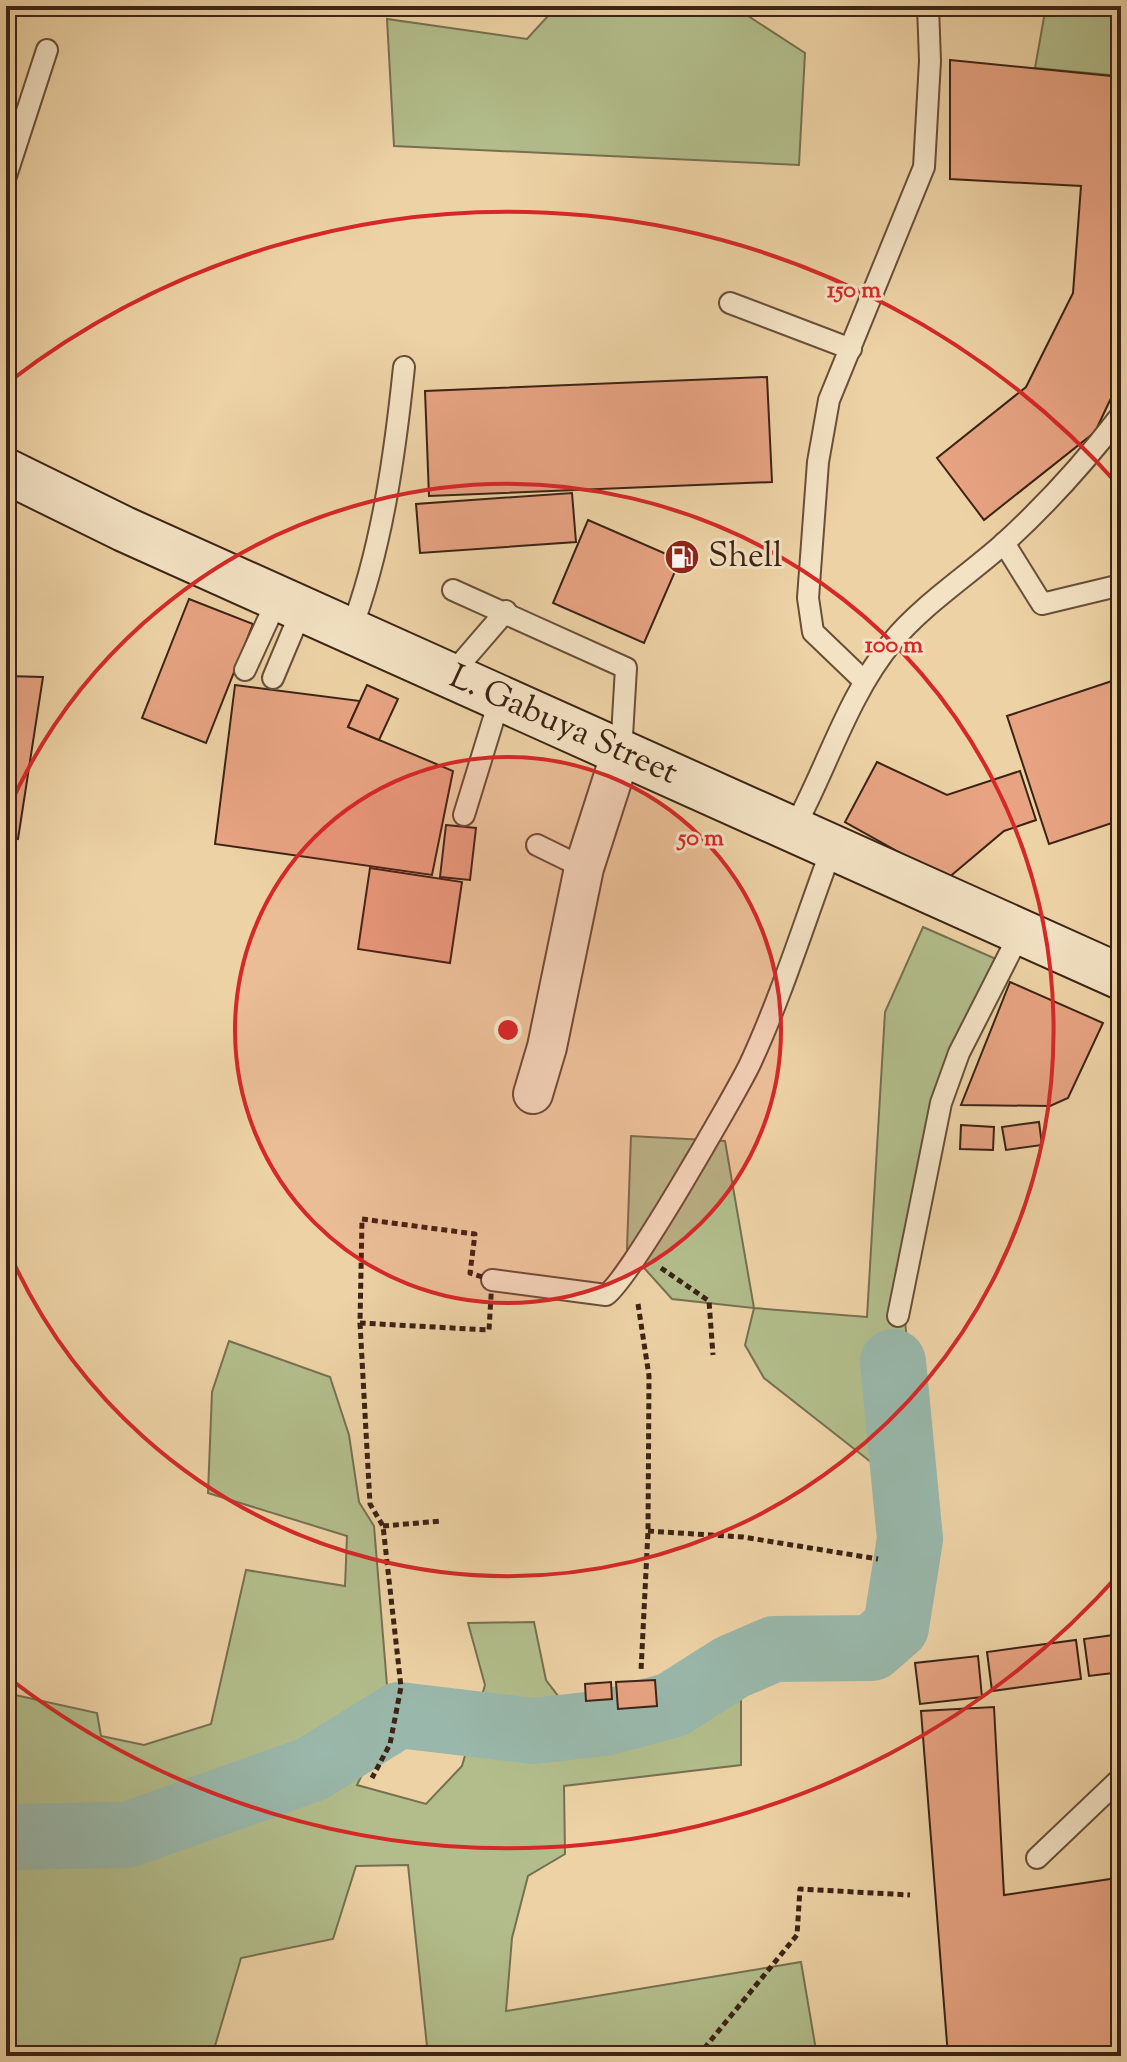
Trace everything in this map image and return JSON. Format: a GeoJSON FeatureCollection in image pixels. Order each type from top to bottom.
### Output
{"type":"FeatureCollection","features":[{"type":"Feature","properties":{"kind":"street","name":"L. Gabuya Street"},"geometry":{"type":"LineString","coordinates":[[6,471],[450,676],[1121,977]]}},
{"type":"Feature","properties":{"kind":"street"},"geometry":{"type":"LineString","coordinates":[[533,1094],[547,1047],[584,868],[621,753]]}},
{"type":"Feature","properties":{"kind":"lane"},"geometry":{"type":"LineString","coordinates":[[863,680],[813,632],[808,598],[818,462],[829,400],[924,167],[930,61],[928,6]]}},
{"type":"Feature","properties":{"kind":"lane"},"geometry":{"type":"LineString","coordinates":[[6,176],[47,50]]}},
{"type":"Feature","properties":{"kind":"lane"},"geometry":{"type":"LineString","coordinates":[[730,303],[851,349]]}},
{"type":"Feature","properties":{"kind":"lane"},"geometry":{"type":"LineString","coordinates":[[351,630],[361,603],[393,469],[404,367]]}},
{"type":"Feature","properties":{"kind":"lane"},"geometry":{"type":"LineString","coordinates":[[793,830],[819,783],[863,680],[895,639],[1004,543],[1082,465],[1121,415]]}},
{"type":"Feature","properties":{"kind":"lane"},"geometry":{"type":"LineString","coordinates":[[1004,543],[1042,604],[1121,585]]}},
{"type":"Feature","properties":{"kind":"lane"},"geometry":{"type":"LineString","coordinates":[[453,590],[506,611],[626,668],[621,753]]}},
{"type":"Feature","properties":{"kind":"lane"},"geometry":{"type":"LineString","coordinates":[[245,670],[290,603]]}},
{"type":"Feature","properties":{"kind":"lane"},"geometry":{"type":"LineString","coordinates":[[273,678],[290,603]]}},
{"type":"Feature","properties":{"kind":"lane"},"geometry":{"type":"LineString","coordinates":[[450,676],[506,611]]}},
{"type":"Feature","properties":{"kind":"lane"},"geometry":{"type":"LineString","coordinates":[[464,815],[500,698]]}},
{"type":"Feature","properties":{"kind":"lane"},"geometry":{"type":"LineString","coordinates":[[537,845],[584,868]]}},
{"type":"Feature","properties":{"kind":"lane"},"geometry":{"type":"LineString","coordinates":[[492,1280],[606,1295],[614,1292],[640,1254],[749,1065],[832,848]]}},
{"type":"Feature","properties":{"kind":"lane"},"geometry":{"type":"LineString","coordinates":[[898,1316],[917,1208],[941,1103],[959,1053],[1016,932]]}},
{"type":"Feature","properties":{"kind":"lane"},"geometry":{"type":"LineString","coordinates":[[1037,1858],[1121,1778]]}},
{"type":"Feature","properties":{"kind":"path"},"geometry":{"type":"LineString","coordinates":[[360,1323],[489,1330],[492,1280],[470,1273],[475,1234],[362,1219],[360,1323],[370,1504],[383,1526],[401,1687],[390,1744],[372,1778]]}},
{"type":"Feature","properties":{"kind":"path"},"geometry":{"type":"LineString","coordinates":[[640,1254],[709,1301],[713,1355]]}},
{"type":"Feature","properties":{"kind":"path"},"geometry":{"type":"LineString","coordinates":[[626,1273],[639,1308],[649,1376],[648,1531],[641,1671]]}},
{"type":"Feature","properties":{"kind":"path"},"geometry":{"type":"LineString","coordinates":[[383,1526],[441,1521]]}},
{"type":"Feature","properties":{"kind":"path"},"geometry":{"type":"LineString","coordinates":[[648,1531],[743,1537],[878,1559]]}},
{"type":"Feature","properties":{"kind":"path"},"geometry":{"type":"LineString","coordinates":[[698,2056],[797,1935],[800,1889],[910,1895]]}},
{"type":"Feature","properties":{"kind":"green space"},"geometry":{"type":"Polygon","coordinates":[[[557,6],[687,7],[745,14],[805,53],[799,165],[394,146],[387,19],[527,39],[557,6]]]}},
{"type":"Feature","properties":{"kind":"green space"},"geometry":{"type":"Polygon","coordinates":[[[1046,6],[1121,6],[1121,76],[1035,68],[1046,6]]]}},
{"type":"Feature","properties":{"kind":"green space"},"geometry":{"type":"Polygon","coordinates":[[[923,927],[1003,962],[948,1110],[905,1320],[919,1473],[895,1481],[764,1378],[745,1345],[754,1308],[867,1317],[885,1012],[923,927]]]}},
{"type":"Feature","properties":{"kind":"green space"},"geometry":{"type":"Polygon","coordinates":[[[631,1136],[725,1141],[754,1308],[672,1299],[627,1249],[631,1136]]]}},
{"type":"Feature","properties":{"kind":"green space"},"geometry":{"type":"Polygon","coordinates":[[[229,1341],[330,1377],[349,1435],[359,1502],[374,1526],[387,1685],[378,1742],[357,1785],[426,1804],[462,1766],[485,1685],[468,1623],[534,1622],[546,1680],[584,1730],[692,1719],[741,1682],[741,1765],[564,1786],[565,1854],[528,1876],[512,1938],[506,2011],[801,1962],[817,2056],[428,2056],[408,1865],[356,1866],[333,1939],[241,1958],[212,2056],[6,2056],[6,1693],[97,1713],[101,1736],[144,1745],[211,1724],[246,1570],[345,1586],[347,1536],[208,1493],[212,1392],[229,1341]]]}},
{"type":"Feature","properties":{"kind":"building"},"geometry":{"type":"Polygon","coordinates":[[[950,60],[1121,77],[1121,377],[1095,432],[984,520],[937,458],[1026,387],[1073,293],[1081,186],[950,179],[950,60]]]}},
{"type":"Feature","properties":{"kind":"building"},"geometry":{"type":"Polygon","coordinates":[[[767,377],[772,482],[429,496],[425,391],[767,377]]]}},
{"type":"Feature","properties":{"kind":"building"},"geometry":{"type":"Polygon","coordinates":[[[572,493],[576,542],[420,553],[416,504],[572,493]]]}},
{"type":"Feature","properties":{"kind":"building"},"geometry":{"type":"Polygon","coordinates":[[[588,520],[680,560],[644,643],[553,603],[588,520]]]}},
{"type":"Feature","properties":{"kind":"building"},"geometry":{"type":"Polygon","coordinates":[[[189,599],[253,624],[206,743],[142,718],[189,599]]]}},
{"type":"Feature","properties":{"kind":"building"},"geometry":{"type":"Polygon","coordinates":[[[6,676],[43,677],[18,839],[6,836],[6,676]]]}},
{"type":"Feature","properties":{"kind":"building"},"geometry":{"type":"Polygon","coordinates":[[[1121,678],[1121,820],[1049,844],[1007,716],[1121,678]]]}},
{"type":"Feature","properties":{"kind":"building"},"geometry":{"type":"Polygon","coordinates":[[[235,685],[360,701],[348,727],[453,771],[432,875],[215,844],[235,685]]]}},
{"type":"Feature","properties":{"kind":"building"},"geometry":{"type":"Polygon","coordinates":[[[367,685],[398,699],[379,740],[348,727],[367,685]]]}},
{"type":"Feature","properties":{"kind":"building"},"geometry":{"type":"Polygon","coordinates":[[[877,762],[947,795],[1020,771],[1036,820],[1004,831],[947,879],[845,822],[877,762]]]}},
{"type":"Feature","properties":{"kind":"building"},"geometry":{"type":"Polygon","coordinates":[[[446,825],[476,828],[470,880],[440,877],[446,825]]]}},
{"type":"Feature","properties":{"kind":"building"},"geometry":{"type":"Polygon","coordinates":[[[370,868],[462,882],[450,963],[358,949],[370,868]]]}},
{"type":"Feature","properties":{"kind":"building"},"geometry":{"type":"Polygon","coordinates":[[[1010,982],[1103,1023],[1068,1098],[1050,1106],[961,1105],[1010,982]]]}},
{"type":"Feature","properties":{"kind":"building"},"geometry":{"type":"Polygon","coordinates":[[[1039,1122],[1042,1145],[1006,1150],[1002,1127],[1039,1122]]]}},
{"type":"Feature","properties":{"kind":"building"},"geometry":{"type":"Polygon","coordinates":[[[961,1125],[994,1127],[993,1150],[960,1149],[961,1125]]]}},
{"type":"Feature","properties":{"kind":"building"},"geometry":{"type":"Polygon","coordinates":[[[1121,1634],[1121,1672],[1089,1676],[1084,1639],[1121,1634]]]}},
{"type":"Feature","properties":{"kind":"building"},"geometry":{"type":"Polygon","coordinates":[[[1076,1640],[1081,1679],[992,1691],[987,1652],[1076,1640]]]}},
{"type":"Feature","properties":{"kind":"building"},"geometry":{"type":"Polygon","coordinates":[[[978,1656],[982,1697],[920,1704],[915,1663],[978,1656]]]}},
{"type":"Feature","properties":{"kind":"building"},"geometry":{"type":"Polygon","coordinates":[[[655,1680],[657,1706],[618,1709],[616,1682],[655,1680]]]}},
{"type":"Feature","properties":{"kind":"building"},"geometry":{"type":"Polygon","coordinates":[[[611,1682],[612,1699],[586,1701],[585,1684],[611,1682]]]}},
{"type":"Feature","properties":{"kind":"building"},"geometry":{"type":"Polygon","coordinates":[[[994,1707],[1004,1895],[1110,1879],[1121,1863],[1121,2056],[948,2056],[921,1711],[994,1707]]]}},
{"type":"Feature","properties":{"kind":"waterway"},"geometry":{"type":"LineString","coordinates":[[6,1837],[127,1835],[312,1769],[399,1715],[532,1731],[605,1723],[672,1705],[732,1667],[774,1649],[872,1648],[896,1627],[910,1539],[893,1362]]}},
{"type":"Feature","properties":{"kind":"place","name":"Shell"},"geometry":{"type":"Point","coordinates":[682,557]}}]}
